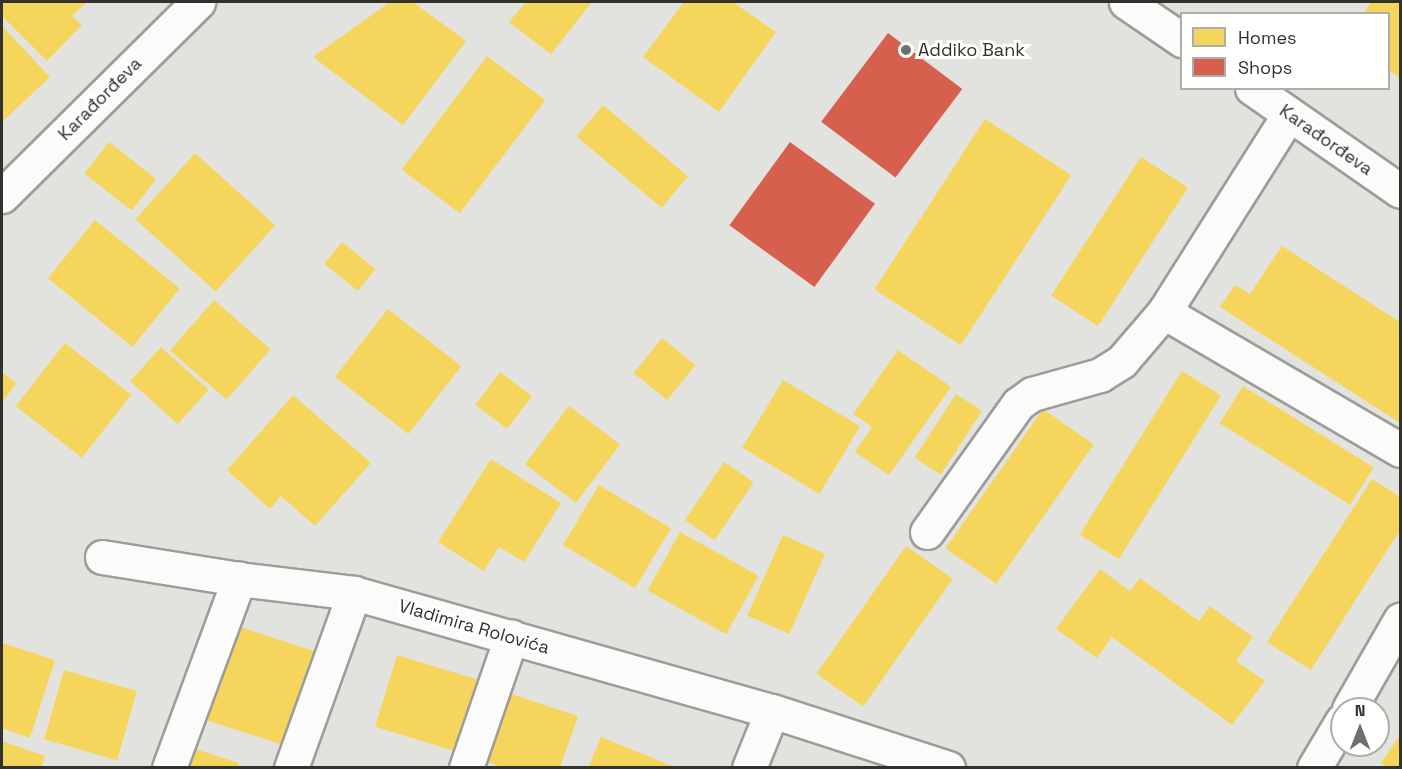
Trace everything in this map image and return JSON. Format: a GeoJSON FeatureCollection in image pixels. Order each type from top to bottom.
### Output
{"type":"FeatureCollection","features":[{"type":"Feature","properties":{"kind":"street","name":"Karađorđeva"},"geometry":{"type":"LineString","coordinates":[[2,196],[198,2]]}},
{"type":"Feature","properties":{"kind":"street"},"geometry":{"type":"LineString","coordinates":[[1126,2],[1180,39]]}},
{"type":"Feature","properties":{"kind":"street","name":"Karađorđeva"},"geometry":{"type":"LineString","coordinates":[[1255,90],[1401,191]]}},
{"type":"Feature","properties":{"kind":"street"},"geometry":{"type":"LineString","coordinates":[[927,532],[1018,404],[1032,394],[1101,375],[1115,366],[1164,312],[1288,114]]}},
{"type":"Feature","properties":{"kind":"street"},"geometry":{"type":"LineString","coordinates":[[1164,312],[1401,450]]}},
{"type":"Feature","properties":{"kind":"street","name":"Vladimira Rolovića"},"geometry":{"type":"LineString","coordinates":[[102,557],[239,579],[354,593],[772,711],[948,768]]}},
{"type":"Feature","properties":{"kind":"street"},"geometry":{"type":"LineString","coordinates":[[169,768],[239,579]]}},
{"type":"Feature","properties":{"kind":"street"},"geometry":{"type":"LineString","coordinates":[[291,768],[354,593]]}},
{"type":"Feature","properties":{"kind":"street"},"geometry":{"type":"LineString","coordinates":[[1356,697],[1401,620]]}},
{"type":"Feature","properties":{"kind":"street"},"geometry":{"type":"LineString","coordinates":[[466,768],[511,637]]}},
{"type":"Feature","properties":{"kind":"street"},"geometry":{"type":"LineString","coordinates":[[749,768],[772,711]]}},
{"type":"Feature","properties":{"kind":"street"},"geometry":{"type":"LineString","coordinates":[[1314,768],[1330,741]]}},
{"type":"Feature","properties":{"kind":"building: Homes"},"geometry":{"type":"Polygon","coordinates":[[[2,2],[87,2],[72,16],[82,25],[47,61],[2,16],[2,2]]]}},
{"type":"Feature","properties":{"kind":"building: Homes"},"geometry":{"type":"Polygon","coordinates":[[[390,2],[413,2],[466,41],[403,125],[313,57],[390,2]]]}},
{"type":"Feature","properties":{"kind":"building: Homes"},"geometry":{"type":"Polygon","coordinates":[[[526,2],[592,2],[551,54],[509,22],[526,2]]]}},
{"type":"Feature","properties":{"kind":"building: Homes"},"geometry":{"type":"Polygon","coordinates":[[[684,2],[733,2],[776,32],[719,112],[643,57],[684,2]]]}},
{"type":"Feature","properties":{"kind":"building: Homes"},"geometry":{"type":"Polygon","coordinates":[[[1371,2],[1400,2],[1400,78],[1390,71],[1390,12],[1364,12],[1371,2]]]}},
{"type":"Feature","properties":{"kind":"building: Homes"},"geometry":{"type":"Polygon","coordinates":[[[2,26],[50,77],[2,122],[2,26]]]}},
{"type":"Feature","properties":{"kind":"building: Homes"},"geometry":{"type":"Polygon","coordinates":[[[487,56],[545,100],[460,213],[402,169],[487,56]]]}},
{"type":"Feature","properties":{"kind":"building: Homes"},"geometry":{"type":"Polygon","coordinates":[[[603,105],[688,176],[662,208],[577,136],[603,105]]]}},
{"type":"Feature","properties":{"kind":"building: Homes"},"geometry":{"type":"Polygon","coordinates":[[[985,119],[1071,175],[961,345],[874,289],[985,119]]]}},
{"type":"Feature","properties":{"kind":"building: Homes"},"geometry":{"type":"Polygon","coordinates":[[[109,142],[156,179],[132,210],[84,174],[109,142]]]}},
{"type":"Feature","properties":{"kind":"building: Homes"},"geometry":{"type":"Polygon","coordinates":[[[195,153],[275,225],[216,291],[135,219],[195,153]]]}},
{"type":"Feature","properties":{"kind":"building: Homes"},"geometry":{"type":"Polygon","coordinates":[[[1141,157],[1188,187],[1098,326],[1051,295],[1141,157]]]}},
{"type":"Feature","properties":{"kind":"building: Homes"},"geometry":{"type":"Polygon","coordinates":[[[95,220],[180,289],[133,347],[48,278],[95,220]]]}},
{"type":"Feature","properties":{"kind":"building: Homes"},"geometry":{"type":"Polygon","coordinates":[[[342,242],[375,269],[358,291],[324,264],[342,242]]]}},
{"type":"Feature","properties":{"kind":"building: Homes"},"geometry":{"type":"Polygon","coordinates":[[[1282,246],[1400,322],[1400,423],[1220,307],[1235,285],[1250,294],[1282,246]]]}},
{"type":"Feature","properties":{"kind":"building: Homes"},"geometry":{"type":"Polygon","coordinates":[[[214,300],[271,349],[227,400],[170,351],[214,300]]]}},
{"type":"Feature","properties":{"kind":"building: Homes"},"geometry":{"type":"Polygon","coordinates":[[[388,309],[461,366],[408,434],[335,377],[388,309]]]}},
{"type":"Feature","properties":{"kind":"building: Homes"},"geometry":{"type":"Polygon","coordinates":[[[662,338],[695,365],[667,400],[634,373],[662,338]]]}},
{"type":"Feature","properties":{"kind":"building: Homes"},"geometry":{"type":"Polygon","coordinates":[[[65,343],[131,395],[82,458],[16,406],[65,343]]]}},
{"type":"Feature","properties":{"kind":"building: Homes"},"geometry":{"type":"Polygon","coordinates":[[[161,347],[209,390],[178,424],[130,381],[161,347]]]}},
{"type":"Feature","properties":{"kind":"building: Homes"},"geometry":{"type":"Polygon","coordinates":[[[898,350],[951,387],[889,475],[855,452],[872,427],[853,414],[898,350]]]}},
{"type":"Feature","properties":{"kind":"building: Homes"},"geometry":{"type":"Polygon","coordinates":[[[1182,371],[1221,395],[1119,559],[1080,535],[1182,371]]]}},
{"type":"Feature","properties":{"kind":"building: Homes"},"geometry":{"type":"Polygon","coordinates":[[[2,372],[16,383],[2,403],[2,372]]]}},
{"type":"Feature","properties":{"kind":"building: Homes"},"geometry":{"type":"Polygon","coordinates":[[[500,372],[532,396],[507,429],[475,405],[500,372]]]}},
{"type":"Feature","properties":{"kind":"building: Homes"},"geometry":{"type":"Polygon","coordinates":[[[783,380],[860,426],[819,494],[742,448],[783,380]]]}},
{"type":"Feature","properties":{"kind":"building: Homes"},"geometry":{"type":"Polygon","coordinates":[[[1243,386],[1374,468],[1350,505],[1220,423],[1243,386]]]}},
{"type":"Feature","properties":{"kind":"building: Homes"},"geometry":{"type":"Polygon","coordinates":[[[956,394],[982,411],[941,475],[915,458],[956,394]]]}},
{"type":"Feature","properties":{"kind":"building: Homes"},"geometry":{"type":"Polygon","coordinates":[[[293,395],[371,463],[315,526],[281,496],[270,509],[227,470],[293,395]]]}},
{"type":"Feature","properties":{"kind":"building: Homes"},"geometry":{"type":"Polygon","coordinates":[[[569,406],[620,445],[576,503],[525,464],[569,406]]]}},
{"type":"Feature","properties":{"kind":"building: Homes"},"geometry":{"type":"Polygon","coordinates":[[[1043,409],[1094,445],[996,584],[945,548],[1043,409]]]}},
{"type":"Feature","properties":{"kind":"building: Homes"},"geometry":{"type":"Polygon","coordinates":[[[491,459],[561,503],[524,562],[499,547],[484,571],[438,542],[491,459]]]}},
{"type":"Feature","properties":{"kind":"building: Homes"},"geometry":{"type":"Polygon","coordinates":[[[724,462],[754,482],[715,540],[685,520],[724,462]]]}},
{"type":"Feature","properties":{"kind":"building: Homes"},"geometry":{"type":"Polygon","coordinates":[[[1372,479],[1400,497],[1400,530],[1311,670],[1267,642],[1372,479]]]}},
{"type":"Feature","properties":{"kind":"building: Homes"},"geometry":{"type":"Polygon","coordinates":[[[599,485],[671,528],[635,588],[563,545],[599,485]]]}},
{"type":"Feature","properties":{"kind":"building: Homes"},"geometry":{"type":"Polygon","coordinates":[[[680,532],[759,576],[726,634],[648,591],[680,532]]]}},
{"type":"Feature","properties":{"kind":"building: Homes"},"geometry":{"type":"Polygon","coordinates":[[[783,535],[825,554],[789,634],[747,615],[783,535]]]}},
{"type":"Feature","properties":{"kind":"building: Homes"},"geometry":{"type":"Polygon","coordinates":[[[906,546],[953,579],[863,706],[817,674],[906,546]]]}},
{"type":"Feature","properties":{"kind":"building: Homes"},"geometry":{"type":"Polygon","coordinates":[[[1100,569],[1130,591],[1140,578],[1199,621],[1210,606],[1253,637],[1236,661],[1265,681],[1232,725],[1112,637],[1097,658],[1056,629],[1100,569]]]}},
{"type":"Feature","properties":{"kind":"building: Homes"},"geometry":{"type":"Polygon","coordinates":[[[237,626],[314,651],[283,745],[206,720],[237,626]]]}},
{"type":"Feature","properties":{"kind":"building: Homes"},"geometry":{"type":"Polygon","coordinates":[[[2,643],[55,660],[30,738],[2,728],[2,643]]]}},
{"type":"Feature","properties":{"kind":"building: Homes"},"geometry":{"type":"Polygon","coordinates":[[[397,655],[483,681],[461,753],[375,727],[397,655]]]}},
{"type":"Feature","properties":{"kind":"building: Homes"},"geometry":{"type":"Polygon","coordinates":[[[64,670],[137,691],[117,760],[44,739],[64,670]]]}},
{"type":"Feature","properties":{"kind":"building: Homes"},"geometry":{"type":"Polygon","coordinates":[[[508,693],[578,716],[560,768],[503,768],[485,761],[508,693]]]}},
{"type":"Feature","properties":{"kind":"building: Homes"},"geometry":{"type":"Polygon","coordinates":[[[1400,735],[1400,768],[1387,768],[1381,763],[1385,757],[1390,757],[1390,750],[1400,735]]]}},
{"type":"Feature","properties":{"kind":"building: Homes"},"geometry":{"type":"Polygon","coordinates":[[[601,737],[675,767],[675,768],[588,768],[601,737]]]}},
{"type":"Feature","properties":{"kind":"building: Homes"},"geometry":{"type":"Polygon","coordinates":[[[2,741],[45,756],[41,768],[2,768],[2,741]]]}},
{"type":"Feature","properties":{"kind":"building: Homes"},"geometry":{"type":"Polygon","coordinates":[[[189,747],[239,763],[237,768],[182,768],[189,747]]]}},
{"type":"Feature","properties":{"kind":"building: Shops"},"geometry":{"type":"Polygon","coordinates":[[[888,33],[962,89],[895,178],[821,122],[888,33]]]}},
{"type":"Feature","properties":{"kind":"building: Shops"},"geometry":{"type":"Polygon","coordinates":[[[790,142],[875,204],[814,287],[729,225],[790,142]]]}},
{"type":"Feature","properties":{"kind":"place","name":"Addiko Bank"},"geometry":{"type":"Point","coordinates":[906,50]}}]}
